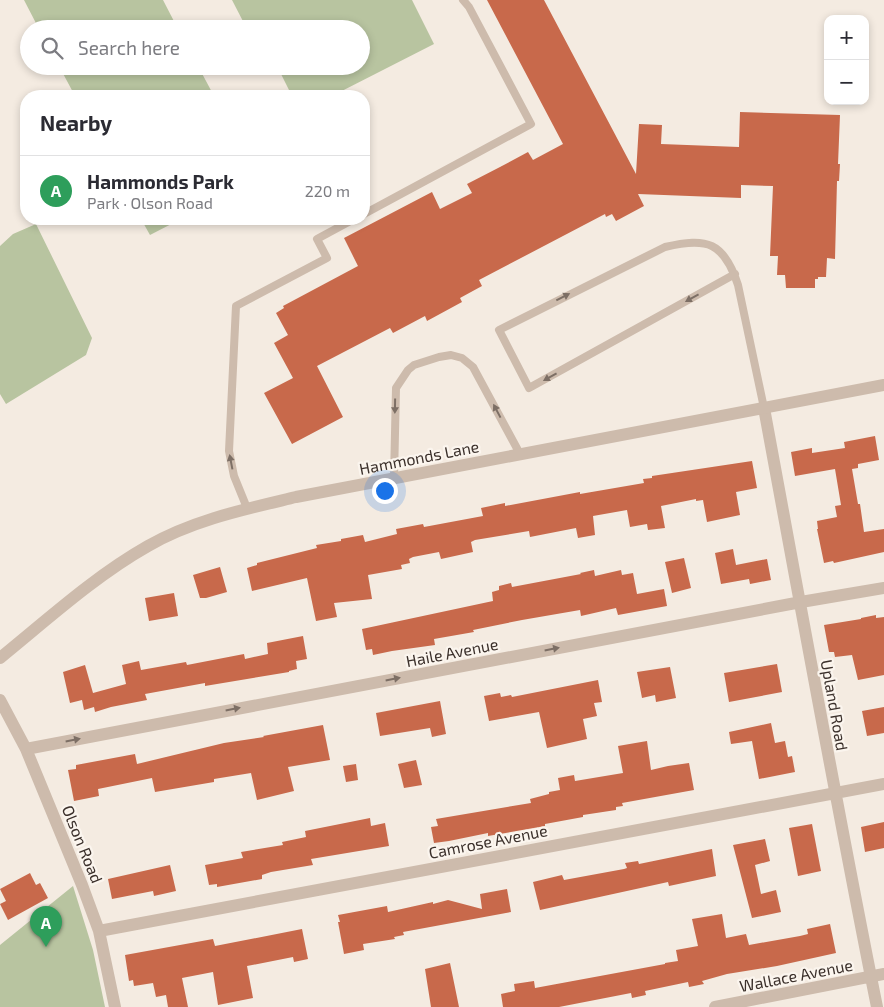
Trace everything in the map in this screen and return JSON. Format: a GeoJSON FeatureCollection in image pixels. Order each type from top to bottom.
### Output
{"type":"FeatureCollection","features":[{"type":"Feature","properties":{"kind":"street","name":"Hammonds Lane"},"geometry":{"type":"LineString","coordinates":[[0,658],[110,570],[149,545],[191,526],[247,508],[394,478],[884,385]]}},
{"type":"Feature","properties":{"kind":"street","name":"Upland Road"},"geometry":{"type":"LineString","coordinates":[[764,408],[801,602],[834,793],[877,1007]]}},
{"type":"Feature","properties":{"kind":"street","name":"Haile Avenue"},"geometry":{"type":"LineString","coordinates":[[26,749],[801,602],[884,588]]}},
{"type":"Feature","properties":{"kind":"street","name":"Olson Road"},"geometry":{"type":"LineString","coordinates":[[0,700],[26,749],[82,885],[99,931],[115,1007]]}},
{"type":"Feature","properties":{"kind":"street","name":"Camrose Avenue"},"geometry":{"type":"LineString","coordinates":[[99,931],[884,784]]}},
{"type":"Feature","properties":{"kind":"street","name":"Wallace Avenue"},"geometry":{"type":"LineString","coordinates":[[715,1007],[884,974]]}},
{"type":"Feature","properties":{"kind":"lane"},"geometry":{"type":"LineString","coordinates":[[370,211],[531,124],[469,7],[463,0]]}},
{"type":"Feature","properties":{"kind":"lane"},"geometry":{"type":"LineString","coordinates":[[247,508],[234,476],[229,451],[236,306],[327,258],[317,239],[343,225]]}},
{"type":"Feature","properties":{"kind":"lane"},"geometry":{"type":"LineString","coordinates":[[735,274],[528,388],[499,330],[665,247],[697,242],[712,246],[727,258],[735,274],[764,408]]}},
{"type":"Feature","properties":{"kind":"lane"},"geometry":{"type":"LineString","coordinates":[[394,478],[396,388],[408,370],[414,365],[439,357],[451,355],[462,358],[473,367],[520,454]]}},
{"type":"Feature","properties":{"kind":"green space"},"geometry":{"type":"Polygon","coordinates":[[[24,0],[163,0],[173,20],[34,20],[24,0]]]}},
{"type":"Feature","properties":{"kind":"green space"},"geometry":{"type":"Polygon","coordinates":[[[232,0],[412,0],[434,44],[344,90],[289,90],[282,75],[370,75],[370,20],[242,20],[232,0]]]}},
{"type":"Feature","properties":{"kind":"green space"},"geometry":{"type":"Polygon","coordinates":[[[64,75],[203,75],[211,90],[72,90],[64,75]]]}},
{"type":"Feature","properties":{"kind":"green space"},"geometry":{"type":"Polygon","coordinates":[[[36,225],[92,338],[86,355],[6,404],[0,394],[0,246],[13,234],[36,225]]]}},
{"type":"Feature","properties":{"kind":"green space"},"geometry":{"type":"Polygon","coordinates":[[[144,225],[169,225],[150,235],[144,225]]]}},
{"type":"Feature","properties":{"kind":"green space"},"geometry":{"type":"Polygon","coordinates":[[[73,886],[93,950],[105,1007],[0,1007],[0,945],[73,886]]]}},
{"type":"Feature","properties":{"kind":"building"},"geometry":{"type":"Polygon","coordinates":[[[487,0],[544,0],[636,174],[639,124],[662,125],[661,144],[739,147],[740,112],[840,115],[838,164],[840,164],[839,181],[837,181],[835,259],[827,258],[826,277],[815,279],[815,288],[786,288],[785,275],[777,275],[778,256],[770,256],[773,186],[741,185],[741,198],[638,194],[644,206],[616,221],[612,214],[606,217],[605,214],[479,280],[482,286],[460,298],[462,302],[427,321],[425,316],[393,333],[390,328],[317,366],[343,417],[292,444],[264,393],[293,378],[274,343],[288,335],[276,313],[284,308],[283,306],[358,266],[344,238],[432,192],[440,209],[472,193],[467,184],[528,152],[533,160],[563,144],[487,0]]]}},
{"type":"Feature","properties":{"kind":"building"},"geometry":{"type":"Polygon","coordinates":[[[875,436],[879,460],[858,464],[858,468],[852,469],[864,532],[884,529],[884,552],[834,563],[833,561],[824,563],[817,521],[837,517],[835,506],[841,505],[835,469],[795,476],[791,452],[812,448],[812,453],[845,448],[844,442],[875,436]]]}},
{"type":"Feature","properties":{"kind":"building"},"geometry":{"type":"Polygon","coordinates":[[[752,461],[757,488],[736,492],[740,515],[707,522],[703,500],[696,501],[696,499],[661,506],[665,528],[648,530],[647,524],[630,527],[627,510],[593,516],[595,535],[578,538],[576,528],[530,537],[529,531],[475,540],[471,542],[473,552],[441,559],[439,552],[413,557],[409,559],[410,563],[401,565],[402,569],[368,575],[372,599],[334,603],[337,617],[316,621],[307,578],[252,591],[247,568],[257,565],[257,563],[317,548],[316,545],[363,535],[365,542],[397,534],[396,529],[423,524],[424,527],[483,516],[481,508],[505,503],[505,506],[580,492],[580,494],[644,483],[643,479],[652,478],[652,476],[752,461]]]}},
{"type":"Feature","properties":{"kind":"building"},"geometry":{"type":"Polygon","coordinates":[[[733,549],[736,565],[767,559],[771,580],[750,584],[749,579],[721,584],[715,553],[733,549]]]}},
{"type":"Feature","properties":{"kind":"building"},"geometry":{"type":"Polygon","coordinates":[[[684,558],[691,588],[672,593],[665,562],[684,558]]]}},
{"type":"Feature","properties":{"kind":"building"},"geometry":{"type":"Polygon","coordinates":[[[220,567],[227,592],[200,598],[193,575],[220,567]]]}},
{"type":"Feature","properties":{"kind":"building"},"geometry":{"type":"Polygon","coordinates":[[[594,570],[595,576],[621,570],[622,575],[633,573],[637,594],[664,589],[667,606],[618,615],[616,608],[581,616],[580,610],[434,639],[435,645],[373,655],[372,649],[366,650],[362,629],[493,601],[492,592],[499,590],[499,586],[511,583],[512,587],[594,570]]]}},
{"type":"Feature","properties":{"kind":"building"},"geometry":{"type":"Polygon","coordinates":[[[174,593],[178,616],[149,621],[145,598],[174,593]]]}},
{"type":"Feature","properties":{"kind":"building"},"geometry":{"type":"Polygon","coordinates":[[[876,615],[876,618],[884,617],[884,675],[858,680],[852,655],[835,657],[834,652],[829,652],[824,625],[876,615]]]}},
{"type":"Feature","properties":{"kind":"building"},"geometry":{"type":"Polygon","coordinates":[[[303,636],[307,659],[296,661],[297,669],[289,672],[205,686],[205,683],[145,694],[147,700],[95,712],[94,707],[84,710],[82,700],[70,703],[63,672],[85,665],[93,693],[126,684],[122,665],[139,661],[141,670],[186,662],[187,665],[244,654],[245,659],[268,654],[267,643],[303,636]]]}},
{"type":"Feature","properties":{"kind":"building"},"geometry":{"type":"Polygon","coordinates":[[[777,664],[782,692],[729,702],[724,673],[777,664]]]}},
{"type":"Feature","properties":{"kind":"building"},"geometry":{"type":"Polygon","coordinates":[[[670,667],[676,698],[656,702],[655,695],[642,698],[637,672],[670,667]]]}},
{"type":"Feature","properties":{"kind":"building"},"geometry":{"type":"Polygon","coordinates":[[[598,680],[602,702],[594,703],[597,716],[583,719],[587,739],[547,748],[539,712],[489,721],[484,696],[500,693],[501,697],[511,695],[512,697],[598,680]]]}},
{"type":"Feature","properties":{"kind":"building"},"geometry":{"type":"Polygon","coordinates":[[[440,701],[446,734],[432,737],[430,728],[380,736],[376,713],[440,701]]]}},
{"type":"Feature","properties":{"kind":"building"},"geometry":{"type":"Polygon","coordinates":[[[884,707],[884,733],[867,736],[862,711],[884,707]]]}},
{"type":"Feature","properties":{"kind":"building"},"geometry":{"type":"Polygon","coordinates":[[[771,723],[775,743],[785,741],[788,757],[792,756],[795,772],[759,779],[752,741],[731,744],[729,732],[771,723]]]}},
{"type":"Feature","properties":{"kind":"building"},"geometry":{"type":"Polygon","coordinates":[[[323,725],[330,760],[288,767],[294,791],[257,800],[251,773],[214,779],[214,782],[155,792],[152,778],[98,789],[99,796],[74,801],[68,770],[76,769],[76,765],[135,754],[137,764],[224,743],[323,725]]]}},
{"type":"Feature","properties":{"kind":"building"},"geometry":{"type":"Polygon","coordinates":[[[647,741],[651,770],[689,763],[694,790],[622,803],[623,806],[616,807],[616,810],[583,815],[583,817],[545,824],[545,826],[488,836],[488,833],[434,843],[431,827],[438,826],[436,819],[531,803],[530,799],[560,790],[558,778],[574,775],[575,781],[623,773],[618,746],[647,741]]]}},
{"type":"Feature","properties":{"kind":"building"},"geometry":{"type":"Polygon","coordinates":[[[416,760],[422,785],[404,788],[398,764],[416,760]]]}},
{"type":"Feature","properties":{"kind":"building"},"geometry":{"type":"Polygon","coordinates":[[[356,764],[358,780],[346,782],[343,766],[356,764]]]}},
{"type":"Feature","properties":{"kind":"building"},"geometry":{"type":"Polygon","coordinates":[[[370,818],[371,826],[385,823],[389,846],[311,859],[313,865],[271,872],[262,875],[262,879],[217,887],[217,884],[209,885],[205,865],[243,858],[241,852],[283,845],[282,842],[306,837],[305,831],[370,818]]]}},
{"type":"Feature","properties":{"kind":"building"},"geometry":{"type":"Polygon","coordinates":[[[884,822],[884,848],[865,852],[861,827],[884,822]]]}},
{"type":"Feature","properties":{"kind":"building"},"geometry":{"type":"Polygon","coordinates":[[[812,824],[821,871],[798,876],[789,828],[812,824]]]}},
{"type":"Feature","properties":{"kind":"building"},"geometry":{"type":"Polygon","coordinates":[[[765,839],[770,861],[755,865],[761,894],[776,890],[781,912],[752,918],[733,845],[765,839]]]}},
{"type":"Feature","properties":{"kind":"building"},"geometry":{"type":"Polygon","coordinates":[[[712,849],[716,876],[669,886],[668,882],[540,910],[533,882],[562,875],[564,880],[624,869],[627,868],[625,863],[638,861],[639,864],[712,849]]]}},
{"type":"Feature","properties":{"kind":"building"},"geometry":{"type":"Polygon","coordinates":[[[170,865],[176,891],[154,896],[153,891],[112,899],[108,879],[170,865]]]}},
{"type":"Feature","properties":{"kind":"building"},"geometry":{"type":"Polygon","coordinates":[[[30,873],[36,885],[40,883],[48,898],[8,920],[0,904],[6,901],[0,889],[30,873]]]}},
{"type":"Feature","properties":{"kind":"building"},"geometry":{"type":"Polygon","coordinates":[[[507,889],[511,912],[403,932],[404,935],[394,937],[395,939],[363,944],[364,950],[344,954],[338,915],[387,906],[388,912],[448,900],[482,909],[480,894],[507,889]]]}},
{"type":"Feature","properties":{"kind":"building"},"geometry":{"type":"Polygon","coordinates":[[[722,914],[726,938],[746,934],[749,945],[808,934],[807,929],[830,924],[836,953],[777,966],[727,974],[702,981],[704,984],[689,987],[688,982],[645,991],[646,995],[632,998],[631,993],[559,1007],[503,1007],[501,994],[515,991],[514,984],[534,981],[535,988],[678,961],[676,950],[698,946],[692,919],[722,914]]]}},
{"type":"Feature","properties":{"kind":"building"},"geometry":{"type":"Polygon","coordinates":[[[302,929],[308,959],[294,962],[293,957],[247,966],[253,998],[218,1005],[213,972],[182,978],[188,1007],[168,1007],[166,995],[156,997],[153,983],[134,986],[133,980],[129,981],[125,955],[213,939],[215,946],[302,929]]]}},
{"type":"Feature","properties":{"kind":"building"},"geometry":{"type":"Polygon","coordinates":[[[450,963],[459,1007],[431,1007],[425,969],[450,963]]]}},
{"type":"Feature","properties":{"kind":"place","name":"Hammonds Park"},"geometry":{"type":"Point","coordinates":[46,947]}}]}
